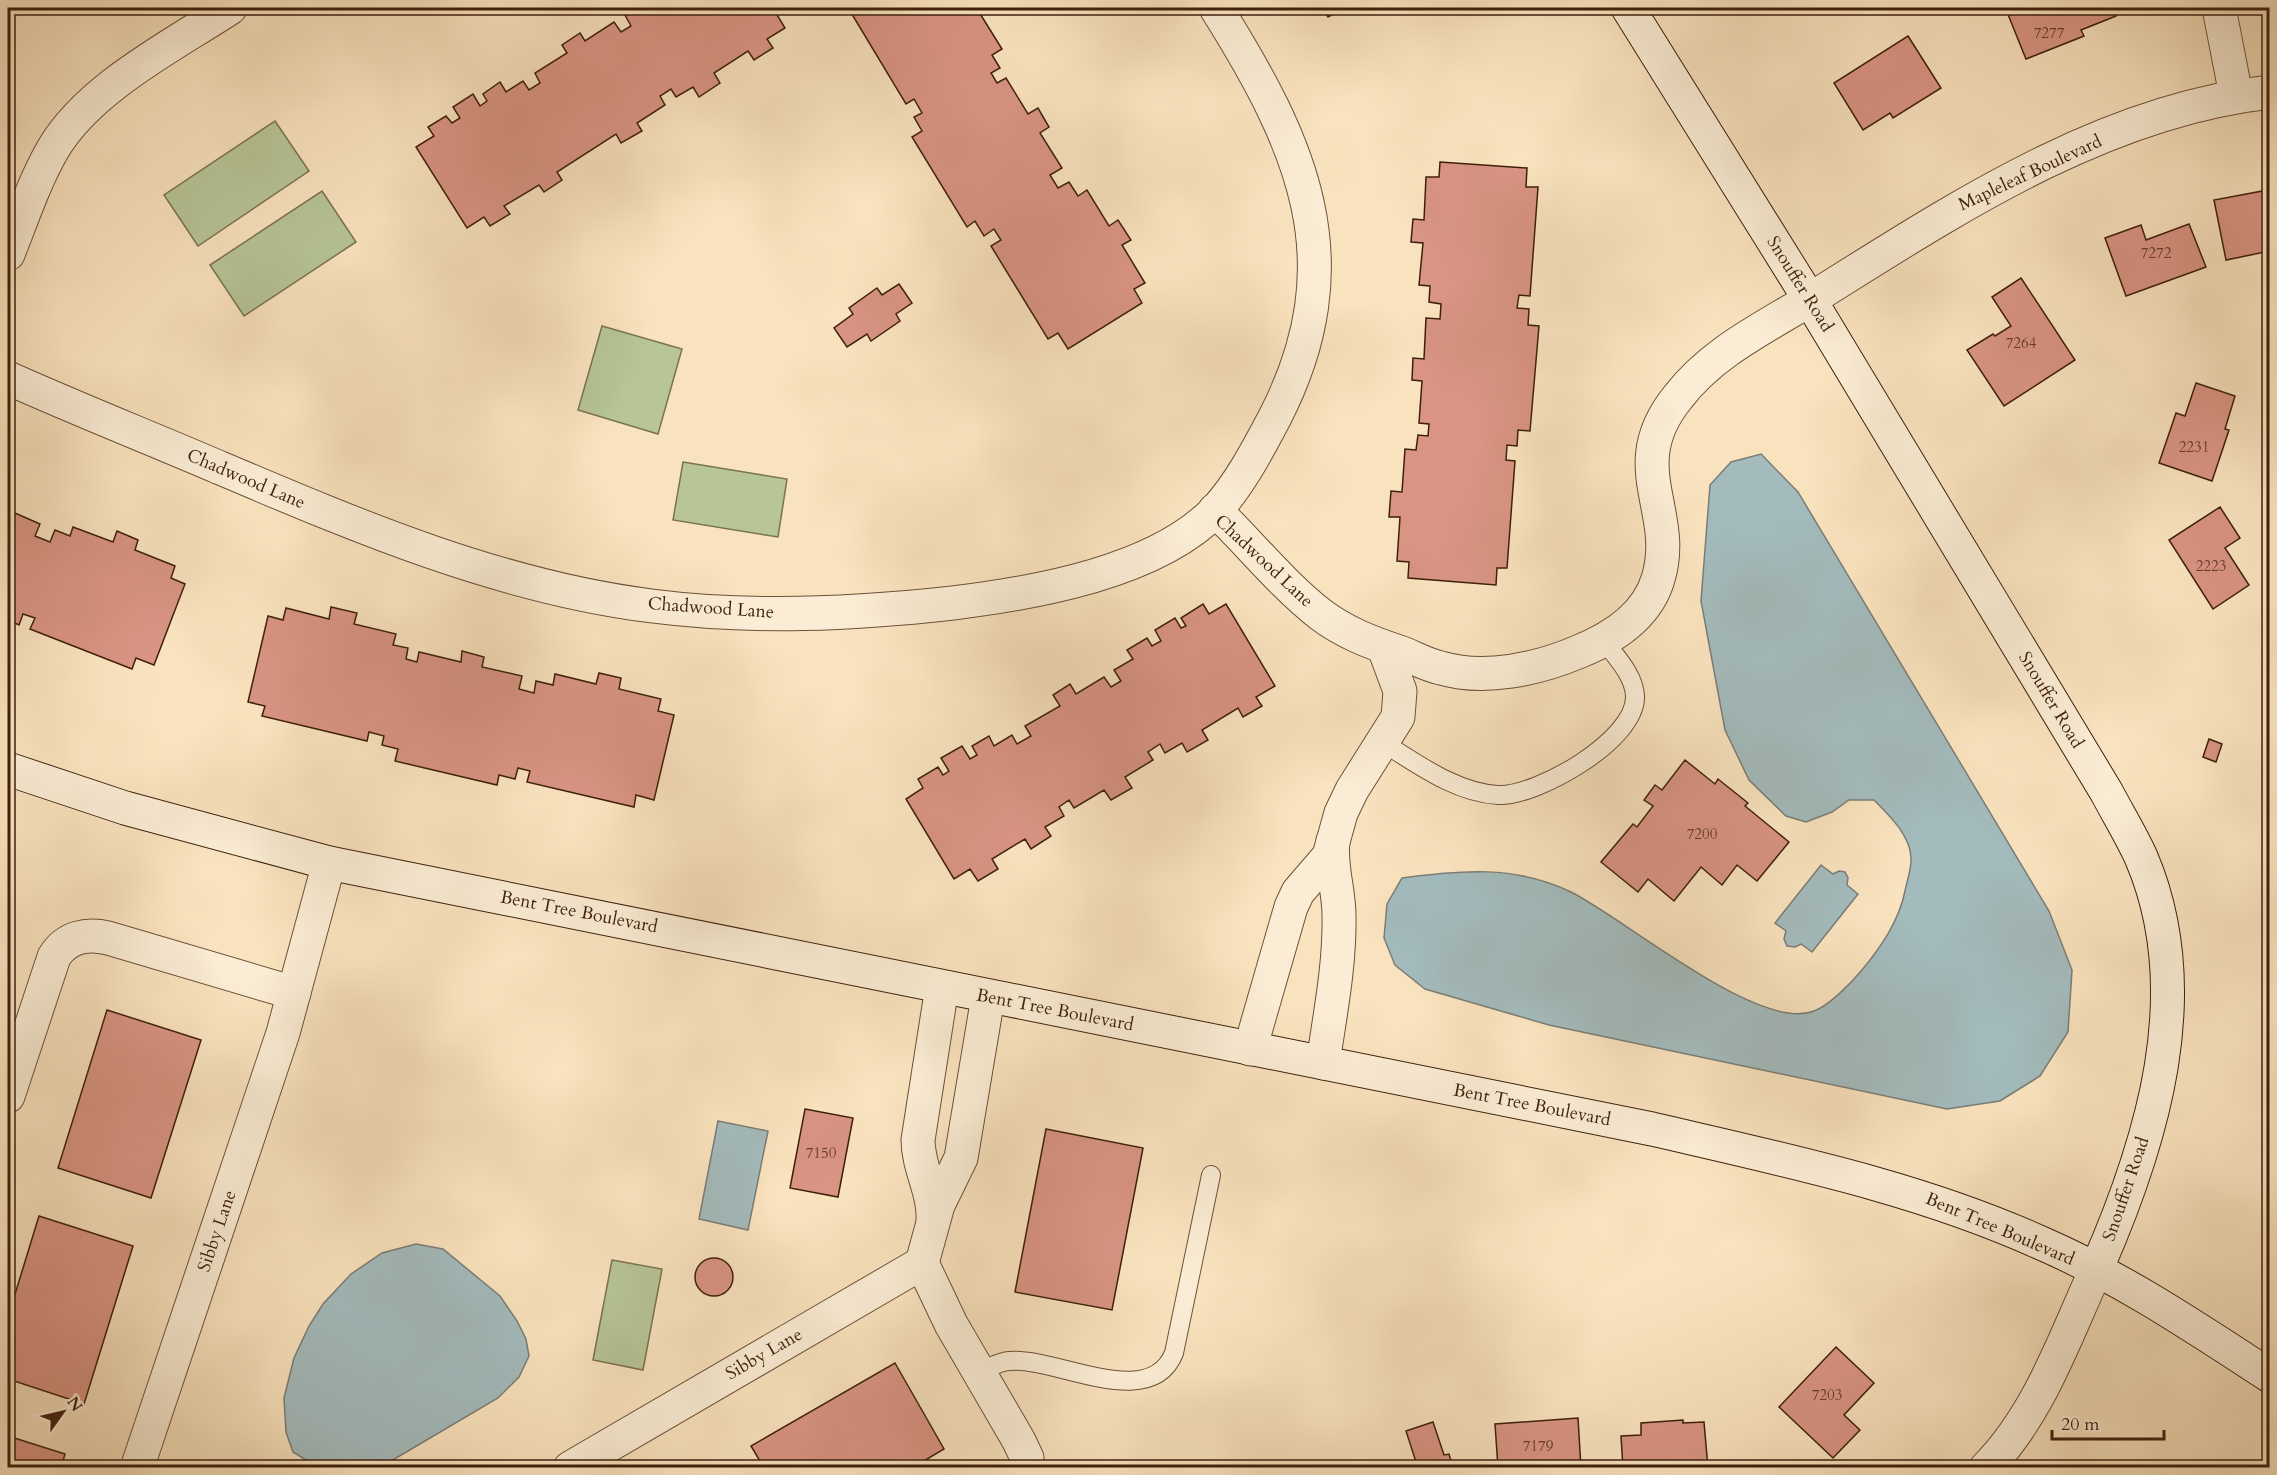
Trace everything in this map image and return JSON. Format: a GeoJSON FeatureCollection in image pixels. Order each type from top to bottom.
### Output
{"type":"FeatureCollection","features":[{"type":"Feature","properties":{"kind":"street"},"geometry":{"type":"LineString","coordinates":[[8,254],[44,166],[64,133],[107,90],[230,8]]}},
{"type":"Feature","properties":{"kind":"street"},"geometry":{"type":"LineString","coordinates":[[1215,510],[1236,483],[1264,438],[1287,393],[1303,350],[1312,304],[1316,257],[1308,205],[1290,141],[1274,104],[1216,8]]}},
{"type":"Feature","properties":{"kind":"street","name":"Snouffer Road"},"geometry":{"type":"LineString","coordinates":[[1628,8],[1810,300],[2107,793],[2141,858],[2159,917],[2166,964],[2167,1034],[2157,1093],[2115,1226],[2096,1270],[2039,1391],[2008,1442],[1986,1467]]}},
{"type":"Feature","properties":{"kind":"street"},"geometry":{"type":"LineString","coordinates":[[2219,8],[2236,95]]}},
{"type":"Feature","properties":{"kind":"street","name":"Mapleleaf Boulevard"},"geometry":{"type":"LineString","coordinates":[[1810,300],[1956,207],[2036,166],[2175,110],[2236,95],[2270,92]]}},
{"type":"Feature","properties":{"kind":"street","name":"Chadwood Lane"},"geometry":{"type":"LineString","coordinates":[[8,378],[411,546],[561,589],[651,606],[733,612],[804,613],[888,610],[985,599],[1051,588],[1108,571],[1171,543],[1215,510],[1322,615],[1355,637],[1452,671],[1494,672],[1544,664],[1604,641],[1641,610],[1659,577],[1662,541],[1653,488],[1651,452],[1654,438],[1669,408],[1710,363],[1810,300]]}},
{"type":"Feature","properties":{"kind":"street"},"geometry":{"type":"LineString","coordinates":[[1250,1049],[1267,982],[1298,892],[1329,855],[1341,813],[1398,717],[1401,701],[1398,681],[1384,648]]}},
{"type":"Feature","properties":{"kind":"street","name":"Bent Tree Boulevard"},"geometry":{"type":"LineString","coordinates":[[8,768],[125,808],[328,863],[1653,1129],[1830,1171],[1939,1203],[2042,1243],[2096,1270]]}},
{"type":"Feature","properties":{"kind":"street"},"geometry":{"type":"LineString","coordinates":[[1323,1064],[1338,956],[1338,899],[1331,857],[1333,841]]}},
{"type":"Feature","properties":{"kind":"street","name":"Sibby Lane"},"geometry":{"type":"LineString","coordinates":[[137,1467],[294,993],[328,863]]}},
{"type":"Feature","properties":{"kind":"street"},"geometry":{"type":"LineString","coordinates":[[8,1096],[54,957],[65,944],[75,938],[88,935],[108,938],[294,993]]}},
{"type":"Feature","properties":{"kind":"street"},"geometry":{"type":"LineString","coordinates":[[933,1222],[932,1193],[920,1156],[918,1140],[942,987]]}},
{"type":"Feature","properties":{"kind":"street"},"geometry":{"type":"LineString","coordinates":[[988,997],[961,1158],[938,1205],[922,1263],[951,1324],[1024,1450],[1028,1467]]}},
{"type":"Feature","properties":{"kind":"street","name":"Sibby Lane"},"geometry":{"type":"LineString","coordinates":[[570,1467],[922,1263]]}},
{"type":"Feature","properties":{"kind":"street"},"geometry":{"type":"LineString","coordinates":[[2096,1270],[2140,1294],[2270,1376]]}},
{"type":"Feature","properties":{"kind":"lane"},"geometry":{"type":"LineString","coordinates":[[1382,742],[1462,787],[1505,795],[1533,789],[1600,748],[1616,736],[1630,720],[1635,697],[1633,686],[1623,665],[1604,641]]}},
{"type":"Feature","properties":{"kind":"lane"},"geometry":{"type":"LineString","coordinates":[[979,1372],[1009,1361],[1125,1381],[1146,1379],[1163,1370],[1174,1353],[1210,1175]]}},
{"type":"Feature","properties":{"kind":"green space"},"geometry":{"type":"Polygon","coordinates":[[[275,121],[309,171],[198,246],[164,195],[275,121]]]}},
{"type":"Feature","properties":{"kind":"green space"},"geometry":{"type":"Polygon","coordinates":[[[322,191],[356,242],[244,316],[210,265],[322,191]]]}},
{"type":"Feature","properties":{"kind":"green space"},"geometry":{"type":"Polygon","coordinates":[[[602,326],[682,349],[658,434],[578,410],[602,326]]]}},
{"type":"Feature","properties":{"kind":"green space"},"geometry":{"type":"Polygon","coordinates":[[[683,462],[787,479],[778,537],[673,520],[683,462]]]}},
{"type":"Feature","properties":{"kind":"green space"},"geometry":{"type":"Polygon","coordinates":[[[612,1260],[662,1269],[643,1370],[593,1360],[612,1260]]]}},
{"type":"Feature","properties":{"kind":"water"},"geometry":{"type":"Polygon","coordinates":[[[1761,454],[1798,492],[2049,911],[2072,970],[2068,1032],[2040,1076],[2000,1101],[1947,1109],[1549,1025],[1425,989],[1395,965],[1384,938],[1387,904],[1402,878],[1445,873],[1488,872],[1529,877],[1571,892],[1727,990],[1760,1005],[1790,1013],[1814,1011],[1820,1008],[1846,987],[1869,961],[1888,933],[1902,902],[1911,860],[1904,835],[1874,800],[1849,800],[1832,812],[1806,822],[1786,816],[1749,780],[1725,730],[1701,601],[1710,485],[1731,462],[1761,454]]]}},
{"type":"Feature","properties":{"kind":"water"},"geometry":{"type":"Polygon","coordinates":[[[1821,865],[1833,874],[1839,871],[1845,872],[1848,878],[1847,885],[1858,894],[1812,952],[1801,944],[1795,947],[1787,946],[1784,939],[1786,931],[1775,923],[1821,865]]]}},
{"type":"Feature","properties":{"kind":"water"},"geometry":{"type":"Polygon","coordinates":[[[718,1121],[768,1131],[748,1230],[699,1219],[718,1121]]]}},
{"type":"Feature","properties":{"kind":"water"},"geometry":{"type":"Polygon","coordinates":[[[416,1244],[443,1249],[500,1296],[526,1339],[529,1356],[519,1377],[498,1398],[381,1467],[317,1467],[293,1452],[286,1432],[284,1398],[294,1358],[309,1326],[323,1304],[351,1274],[382,1253],[416,1244]]]}},
{"type":"Feature","properties":{"kind":"building"},"geometry":{"type":"Polygon","coordinates":[[[637,8],[773,8],[785,28],[767,39],[773,48],[754,60],[748,51],[714,73],[720,83],[699,97],[693,87],[676,97],[671,89],[660,96],[665,105],[637,123],[642,131],[621,143],[616,134],[557,172],[562,180],[544,192],[539,185],[504,206],[510,214],[490,226],[484,217],[467,228],[416,147],[434,136],[428,127],[446,116],[452,123],[460,118],[453,107],[473,94],[480,106],[487,101],[483,94],[500,82],[506,92],[523,81],[529,90],[540,83],[535,73],[567,53],[562,45],[580,33],[585,41],[614,22],[621,32],[631,26],[625,15],[637,8]]]}},
{"type":"Feature","properties":{"kind":"building"},"geometry":{"type":"Polygon","coordinates":[[[856,8],[987,8],[979,12],[1002,49],[992,55],[1000,68],[991,73],[997,83],[1006,78],[1028,114],[1038,108],[1049,127],[1040,133],[1062,168],[1050,175],[1058,188],[1069,182],[1078,196],[1087,190],[1109,226],[1118,220],[1131,240],[1122,245],[1145,283],[1134,289],[1142,303],[1068,349],[1058,333],[1048,339],[991,246],[1001,240],[994,229],[984,236],[975,221],[967,227],[912,137],[922,131],[914,117],[922,113],[914,99],[906,104],[850,11],[856,8]]]}},
{"type":"Feature","properties":{"kind":"building"},"geometry":{"type":"Polygon","coordinates":[[[1323,8],[1344,8],[1328,17],[1323,8]]]}},
{"type":"Feature","properties":{"kind":"building"},"geometry":{"type":"Polygon","coordinates":[[[2018,8],[2112,8],[2116,16],[2081,30],[2084,36],[2026,59],[2007,12],[2018,8]]]}},
{"type":"Feature","properties":{"kind":"building"},"geometry":{"type":"Polygon","coordinates":[[[1908,36],[1941,88],[1893,118],[1890,113],[1863,130],[1834,83],[1908,36]]]}},
{"type":"Feature","properties":{"kind":"building"},"geometry":{"type":"Polygon","coordinates":[[[1440,162],[1527,168],[1526,187],[1538,187],[1530,296],[1519,295],[1517,308],[1529,309],[1528,325],[1539,326],[1530,431],[1518,430],[1517,446],[1507,445],[1506,460],[1515,461],[1507,568],[1497,568],[1496,585],[1408,578],[1409,562],[1397,561],[1400,517],[1389,517],[1391,491],[1402,492],[1405,449],[1416,450],[1418,435],[1428,436],[1429,424],[1419,423],[1422,381],[1412,380],[1413,358],[1424,359],[1426,318],[1440,319],[1441,304],[1429,302],[1430,286],[1419,285],[1423,243],[1411,242],[1413,219],[1424,220],[1426,177],[1439,177],[1440,162]]]}},
{"type":"Feature","properties":{"kind":"building"},"geometry":{"type":"Polygon","coordinates":[[[2268,190],[2270,251],[2226,260],[2214,200],[2268,190]]]}},
{"type":"Feature","properties":{"kind":"building"},"geometry":{"type":"Polygon","coordinates":[[[2189,224],[2206,267],[2126,296],[2105,238],[2141,225],[2146,240],[2189,224]]]}},
{"type":"Feature","properties":{"kind":"building"},"geometry":{"type":"Polygon","coordinates":[[[2021,278],[2075,360],[2004,406],[1967,350],[2011,326],[1992,297],[2021,278]]]}},
{"type":"Feature","properties":{"kind":"building"},"geometry":{"type":"Polygon","coordinates":[[[899,284],[912,303],[896,314],[900,321],[871,341],[867,334],[847,347],[834,328],[853,314],[849,308],[877,288],[882,295],[899,284]]]}},
{"type":"Feature","properties":{"kind":"building"},"geometry":{"type":"Polygon","coordinates":[[[2196,383],[2235,396],[2225,429],[2229,430],[2212,481],[2159,463],[2176,413],[2185,416],[2196,383]]]}},
{"type":"Feature","properties":{"kind":"building"},"geometry":{"type":"Polygon","coordinates":[[[2220,507],[2240,538],[2225,548],[2249,585],[2213,609],[2169,540],[2220,507]]]}},
{"type":"Feature","properties":{"kind":"building"},"geometry":{"type":"Polygon","coordinates":[[[8,510],[40,524],[35,536],[50,542],[55,530],[70,536],[73,527],[113,542],[117,531],[138,540],[135,550],[175,566],[171,578],[185,584],[154,665],[136,658],[132,669],[30,629],[35,618],[23,614],[19,625],[8,620],[8,510]]]}},
{"type":"Feature","properties":{"kind":"building"},"geometry":{"type":"Polygon","coordinates":[[[1203,604],[1209,614],[1226,604],[1275,686],[1256,697],[1262,706],[1243,717],[1238,708],[1202,730],[1208,740],[1187,752],[1182,743],[1165,753],[1160,744],[1148,752],[1153,760],[1125,777],[1132,788],[1111,800],[1104,790],[1074,808],[1069,800],[1059,807],[1064,816],[1045,827],[1051,836],[1031,849],[1025,839],[992,859],[998,869],[978,881],[970,869],[954,879],[906,799],[923,788],[918,779],[938,767],[943,775],[949,771],[941,758],[962,746],[970,759],[977,755],[972,746],[989,736],[994,746],[1012,735],[1017,744],[1031,736],[1025,726],[1060,706],[1053,695],[1070,684],[1076,694],[1104,677],[1111,687],[1121,681],[1114,670],[1133,659],[1127,650],[1147,638],[1152,646],[1161,641],[1155,630],[1175,618],[1181,628],[1186,626],[1181,618],[1203,604]]]}},
{"type":"Feature","properties":{"kind":"building"},"geometry":{"type":"Polygon","coordinates":[[[331,607],[357,613],[354,624],[396,634],[393,645],[408,648],[406,659],[417,662],[419,652],[461,662],[462,651],[484,657],[482,667],[522,676],[519,689],[534,693],[536,681],[553,685],[555,674],[596,684],[599,673],[621,678],[619,689],[661,699],[658,711],[674,715],[654,800],[636,795],[634,807],[527,782],[530,771],[518,768],[515,779],[499,775],[497,785],[395,761],[398,749],[382,745],[384,736],[369,732],[367,741],[262,716],[265,706],[248,702],[268,616],[283,620],[286,608],[329,619],[331,607]]]}},
{"type":"Feature","properties":{"kind":"building"},"geometry":{"type":"Polygon","coordinates":[[[2209,739],[2222,744],[2216,762],[2203,757],[2209,739]]]}},
{"type":"Feature","properties":{"kind":"building"},"geometry":{"type":"Polygon","coordinates":[[[1685,760],[1715,784],[1718,779],[1748,803],[1745,806],[1789,842],[1757,881],[1737,865],[1722,885],[1701,867],[1674,901],[1648,879],[1638,892],[1601,862],[1633,824],[1637,827],[1653,806],[1644,800],[1655,785],[1662,790],[1685,760]]]}},
{"type":"Feature","properties":{"kind":"building"},"geometry":{"type":"Polygon","coordinates":[[[107,1010],[201,1040],[151,1198],[58,1168],[107,1010]]]}},
{"type":"Feature","properties":{"kind":"building"},"geometry":{"type":"Polygon","coordinates":[[[805,1109],[853,1118],[838,1197],[790,1188],[805,1109]]]}},
{"type":"Feature","properties":{"kind":"building"},"geometry":{"type":"Polygon","coordinates":[[[1046,1129],[1143,1148],[1112,1310],[1015,1292],[1046,1129]]]}},
{"type":"Feature","properties":{"kind":"building"},"geometry":{"type":"Polygon","coordinates":[[[39,1216],[133,1246],[84,1404],[8,1379],[8,1317],[39,1216]]]}},
{"type":"Feature","properties":{"kind":"building"},"geometry":{"type":"Polygon","coordinates":[[[714,1258],[728,1263],[733,1277],[728,1291],[714,1296],[700,1291],[695,1277],[700,1263],[714,1258]]]}},
{"type":"Feature","properties":{"kind":"building"},"geometry":{"type":"Polygon","coordinates":[[[1836,1347],[1874,1383],[1844,1415],[1860,1430],[1833,1458],[1779,1407],[1836,1347]]]}},
{"type":"Feature","properties":{"kind":"building"},"geometry":{"type":"Polygon","coordinates":[[[895,1363],[944,1449],[912,1468],[764,1468],[751,1446],[895,1363]]]}},
{"type":"Feature","properties":{"kind":"building"},"geometry":{"type":"Polygon","coordinates":[[[1578,1418],[1581,1468],[1498,1468],[1495,1424],[1578,1418]]]}},
{"type":"Feature","properties":{"kind":"building"},"geometry":{"type":"Polygon","coordinates":[[[1683,1420],[1683,1423],[1704,1422],[1708,1468],[1623,1468],[1621,1436],[1641,1435],[1641,1423],[1683,1420]]]}},
{"type":"Feature","properties":{"kind":"building"},"geometry":{"type":"Polygon","coordinates":[[[1433,1422],[1444,1455],[1449,1454],[1453,1468],[1410,1468],[1417,1465],[1406,1431],[1433,1422]]]}},
{"type":"Feature","properties":{"kind":"building"},"geometry":{"type":"Polygon","coordinates":[[[8,1436],[65,1454],[61,1468],[8,1468],[8,1436]]]}}]}
